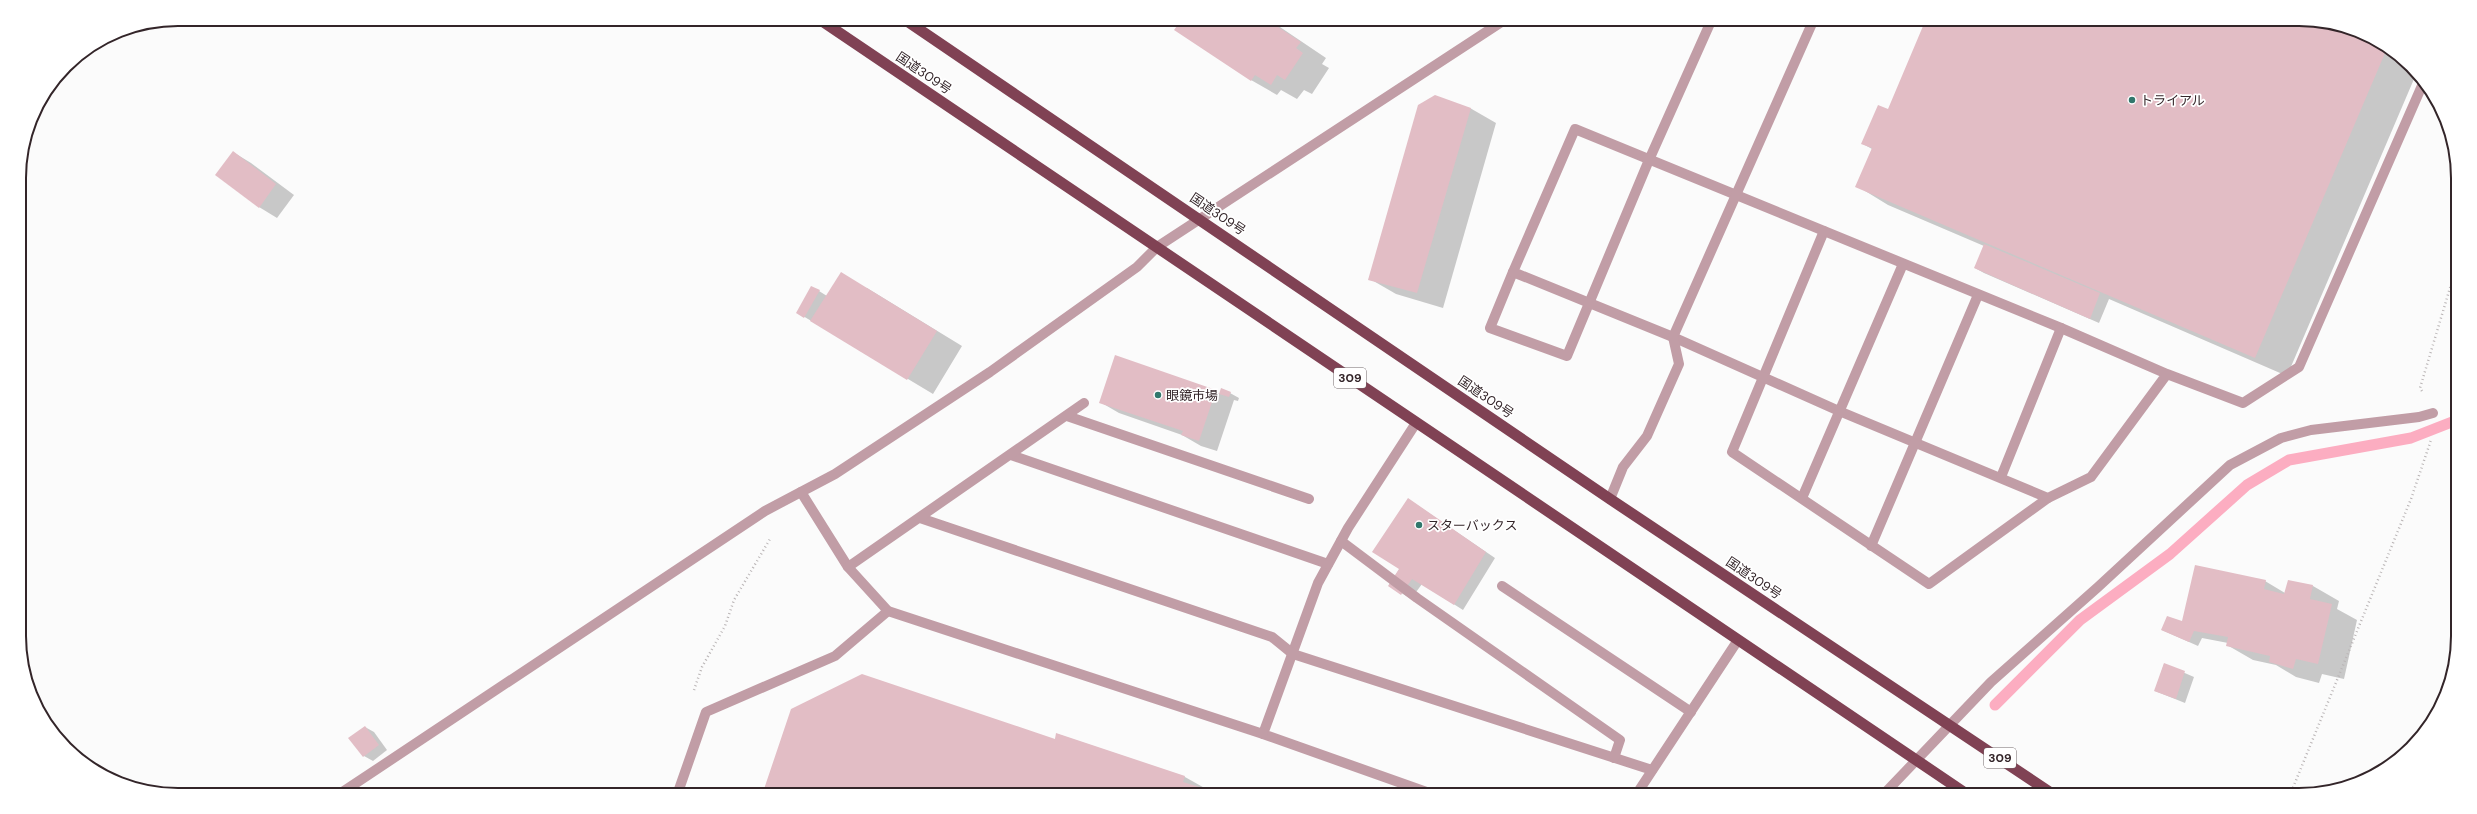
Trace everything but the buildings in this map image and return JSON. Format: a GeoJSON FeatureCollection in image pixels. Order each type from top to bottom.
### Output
{"type":"FeatureCollection","features":[{"type":"Feature","properties":{"kind":"highway","name":"国道309号"},"geometry":{"type":"LineString","coordinates":[[829,26],[1958,788]]}},
{"type":"Feature","properties":{"kind":"highway","name":"国道309号"},"geometry":{"type":"LineString","coordinates":[[914,26],[1200,218],[1610,499],[1949,723],[2044,788]]}},
{"type":"Feature","properties":{"kind":"street"},"geometry":{"type":"LineString","coordinates":[[349,788],[765,511],[835,474],[990,372],[1137,267],[1156,247],[1495,26]]}},
{"type":"Feature","properties":{"kind":"street"},"geometry":{"type":"LineString","coordinates":[[1709,26],[1649,160],[1567,356],[1490,328],[1512,272],[1575,129],[1649,160],[1737,195],[1978,295],[2061,328],[2167,374],[2243,403],[2299,367],[2421,88]]}},
{"type":"Feature","properties":{"kind":"street"},"geometry":{"type":"LineString","coordinates":[[1610,499],[1622,467],[1647,436],[1679,364],[1673,337],[1811,26]]}},
{"type":"Feature","properties":{"kind":"street"},"geometry":{"type":"LineString","coordinates":[[1824,231],[1732,452],[1929,584],[2048,498],[2091,477],[2167,374]]}},
{"type":"Feature","properties":{"kind":"street"},"geometry":{"type":"LineString","coordinates":[[1802,498],[1903,264]]}},
{"type":"Feature","properties":{"kind":"street"},"geometry":{"type":"LineString","coordinates":[[1512,272],[1673,337],[1839,411],[1916,444],[2001,477],[2048,498]]}},
{"type":"Feature","properties":{"kind":"street"},"geometry":{"type":"LineString","coordinates":[[1871,546],[1916,444],[1978,295]]}},
{"type":"Feature","properties":{"kind":"street"},"geometry":{"type":"LineString","coordinates":[[2001,477],[2061,328]]}},
{"type":"Feature","properties":{"kind":"street"},"geometry":{"type":"LineString","coordinates":[[848,567],[1084,404]]}},
{"type":"Feature","properties":{"kind":"street"},"geometry":{"type":"LineString","coordinates":[[1889,788],[1949,723],[1991,682],[2098,587],[2230,465],[2281,438],[2311,430],[2419,417],[2433,413]]}},
{"type":"Feature","properties":{"kind":"street"},"geometry":{"type":"LineString","coordinates":[[1067,416],[1310,499]]}},
{"type":"Feature","properties":{"kind":"street"},"geometry":{"type":"LineString","coordinates":[[1263,734],[1318,583],[1341,541],[1416,422]]}},
{"type":"Feature","properties":{"kind":"street"},"geometry":{"type":"LineString","coordinates":[[1011,455],[1328,564]]}},
{"type":"Feature","properties":{"kind":"street"},"geometry":{"type":"LineString","coordinates":[[801,492],[848,567],[888,611],[1263,734],[1415,788]]}},
{"type":"Feature","properties":{"kind":"street"},"geometry":{"type":"LineString","coordinates":[[920,518],[1272,637],[1293,654],[1652,770]]}},
{"type":"Feature","properties":{"kind":"street"},"geometry":{"type":"LineString","coordinates":[[1341,541],[1417,598],[1620,740],[1614,758]]}},
{"type":"Feature","properties":{"kind":"street"},"geometry":{"type":"LineString","coordinates":[[1502,586],[1690,712]]}},
{"type":"Feature","properties":{"kind":"street"},"geometry":{"type":"LineString","coordinates":[[679,788],[706,712],[835,656],[888,611]]}},
{"type":"Feature","properties":{"kind":"street"},"geometry":{"type":"LineString","coordinates":[[1640,788],[1738,640]]}},
{"type":"Feature","properties":{"kind":"path"},"geometry":{"type":"LineString","coordinates":[[2293,788],[2411,499],[2432,435],[2433,404],[2420,388],[2451,285]]}},
{"type":"Feature","properties":{"kind":"path"},"geometry":{"type":"LineString","coordinates":[[692,696],[702,667],[725,626],[734,600],[777,528],[765,511]]}},
{"type":"Feature","properties":{"kind":"waterway"},"geometry":{"type":"LineString","coordinates":[[1995,705],[2080,620],[2170,554],[2247,485],[2289,460],[2411,438],[2451,422]]}},
{"type":"Feature","properties":{"kind":"place","name":"トライアル"},"geometry":{"type":"Point","coordinates":[2132,100]}},
{"type":"Feature","properties":{"kind":"place","name":"眼鏡市場"},"geometry":{"type":"Point","coordinates":[1158,395]}},
{"type":"Feature","properties":{"kind":"place","name":"スターバックス"},"geometry":{"type":"Point","coordinates":[1419,525]}}]}
